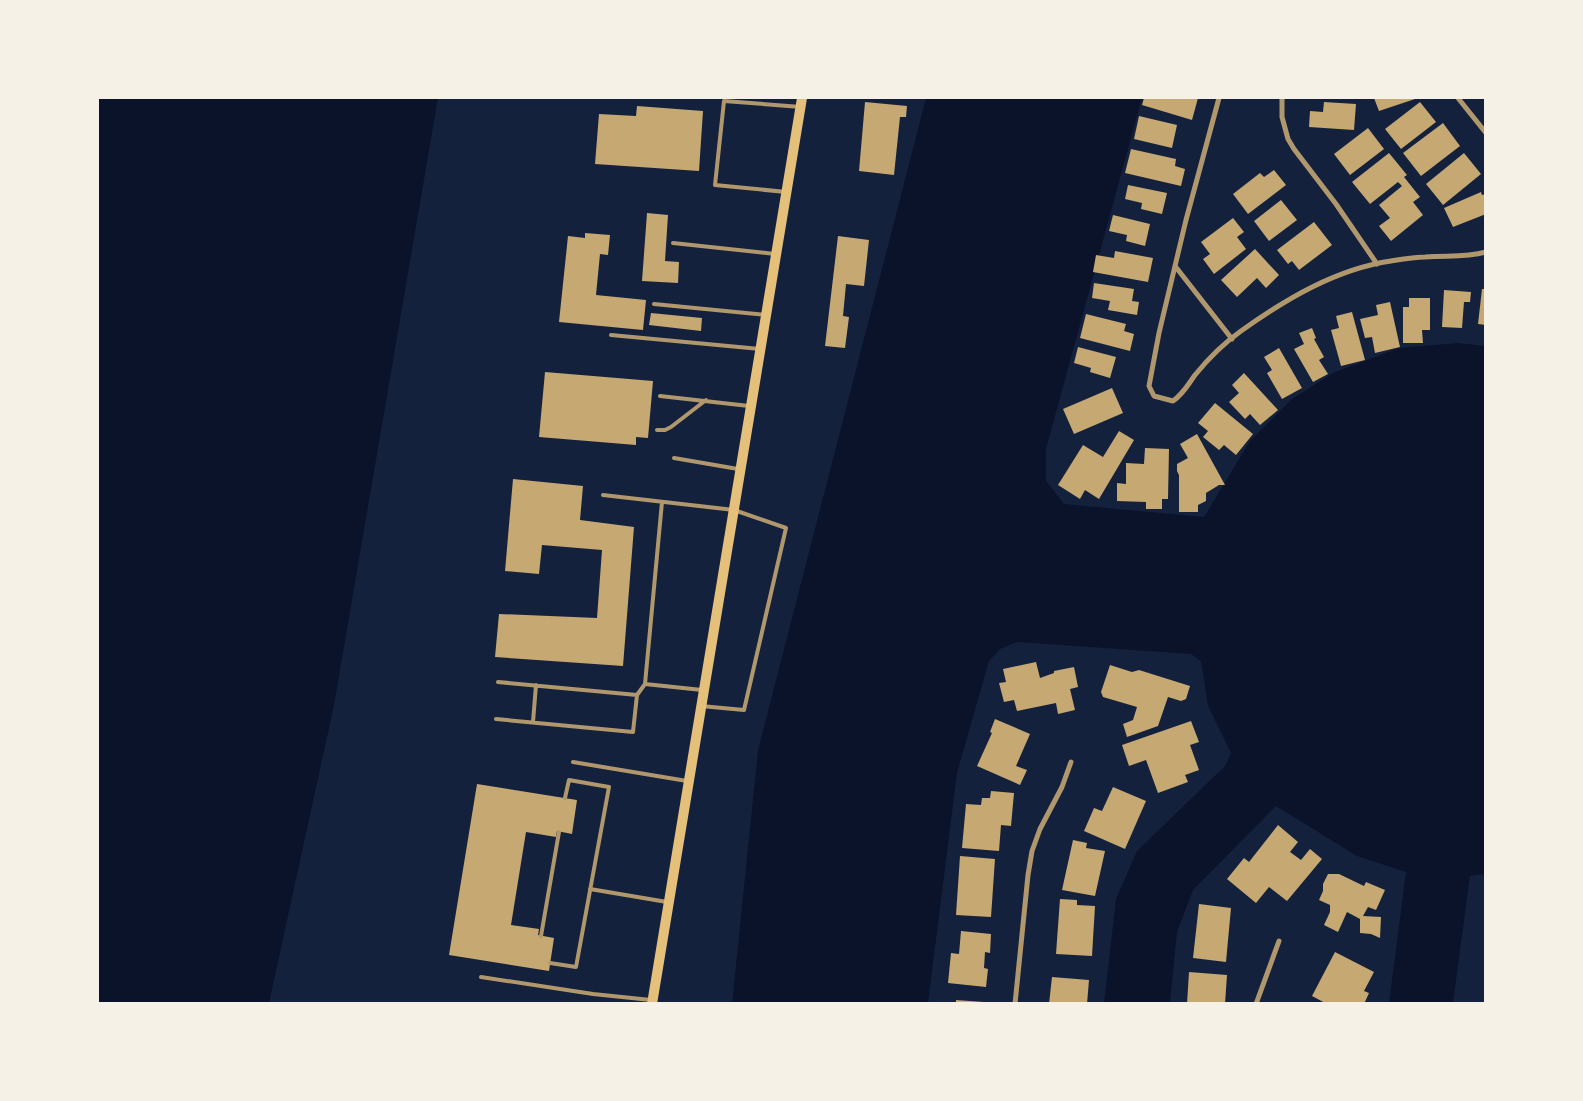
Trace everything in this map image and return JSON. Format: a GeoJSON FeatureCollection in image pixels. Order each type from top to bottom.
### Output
{"type":"FeatureCollection","features":[{"type":"Feature","properties":{"kind":"main road"},"geometry":{"type":"LineString","coordinates":[[653,1002],[801,102]]}},
{"type":"Feature","properties":{"kind":"street"},"geometry":{"type":"LineString","coordinates":[[1219,98],[1175,266],[1150,376],[1149,386],[1154,396],[1173,401],[1182,395],[1195,375],[1216,352],[1280,304],[1313,286],[1348,272],[1377,264],[1426,256],[1451,257],[1486,252]]}},
{"type":"Feature","properties":{"kind":"street"},"geometry":{"type":"LineString","coordinates":[[1282,98],[1282,118],[1288,139],[1377,264]]}},
{"type":"Feature","properties":{"kind":"street"},"geometry":{"type":"LineString","coordinates":[[1458,98],[1486,133]]}},
{"type":"Feature","properties":{"kind":"street"},"geometry":{"type":"LineString","coordinates":[[1175,266],[1232,339]]}},
{"type":"Feature","properties":{"kind":"street"},"geometry":{"type":"LineString","coordinates":[[1016,1004],[1032,850],[1040,829],[1062,787],[1071,762]]}},
{"type":"Feature","properties":{"kind":"street"},"geometry":{"type":"LineString","coordinates":[[1256,1004],[1279,941]]}},
{"type":"Feature","properties":{"kind":"lane"},"geometry":{"type":"LineString","coordinates":[[786,192],[715,185],[724,101],[801,102]]}},
{"type":"Feature","properties":{"kind":"lane"},"geometry":{"type":"LineString","coordinates":[[673,243],[776,254]]}},
{"type":"Feature","properties":{"kind":"lane"},"geometry":{"type":"LineString","coordinates":[[654,304],[766,315]]}},
{"type":"Feature","properties":{"kind":"lane"},"geometry":{"type":"LineString","coordinates":[[611,334],[760,349]]}},
{"type":"Feature","properties":{"kind":"lane"},"geometry":{"type":"LineString","coordinates":[[660,396],[751,406]]}},
{"type":"Feature","properties":{"kind":"lane"},"geometry":{"type":"LineString","coordinates":[[657,430],[665,430],[671,427],[706,400]]}},
{"type":"Feature","properties":{"kind":"lane"},"geometry":{"type":"LineString","coordinates":[[674,458],[740,470]]}},
{"type":"Feature","properties":{"kind":"lane"},"geometry":{"type":"LineString","coordinates":[[603,495],[734,510],[786,528],[744,710],[701,706]]}},
{"type":"Feature","properties":{"kind":"lane"},"geometry":{"type":"LineString","coordinates":[[496,719],[633,732],[637,694],[645,684],[662,502]]}},
{"type":"Feature","properties":{"kind":"lane"},"geometry":{"type":"LineString","coordinates":[[498,682],[637,694]]}},
{"type":"Feature","properties":{"kind":"lane"},"geometry":{"type":"LineString","coordinates":[[645,684],[704,690]]}},
{"type":"Feature","properties":{"kind":"lane"},"geometry":{"type":"LineString","coordinates":[[532,722],[536,686]]}},
{"type":"Feature","properties":{"kind":"lane"},"geometry":{"type":"LineString","coordinates":[[573,762],[689,781]]}},
{"type":"Feature","properties":{"kind":"lane"},"geometry":{"type":"LineString","coordinates":[[550,963],[576,968],[608,787],[569,780],[565,798]]}},
{"type":"Feature","properties":{"kind":"lane"},"geometry":{"type":"LineString","coordinates":[[541,936],[559,832]]}},
{"type":"Feature","properties":{"kind":"lane"},"geometry":{"type":"LineString","coordinates":[[590,889],[669,902]]}},
{"type":"Feature","properties":{"kind":"lane"},"geometry":{"type":"LineString","coordinates":[[481,977],[653,1002]]}},
{"type":"Feature","properties":{"kind":"water"},"geometry":{"type":"Polygon","coordinates":[[[98,98],[438,98],[334,705],[269,1003],[98,1003],[98,98]]]}},
{"type":"Feature","properties":{"kind":"water"},"geometry":{"type":"Polygon","coordinates":[[[926,98],[1142,98],[1046,449],[1046,481],[1064,504],[1204,517],[1250,441],[1292,399],[1333,373],[1399,348],[1458,343],[1485,346],[1486,874],[1470,876],[1453,1003],[1389,1003],[1406,872],[1357,856],[1276,806],[1193,890],[1177,932],[1170,1003],[1104,1003],[1116,899],[1137,851],[1225,766],[1231,753],[1208,706],[1201,661],[1191,654],[1017,642],[1000,649],[989,661],[957,773],[928,1003],[732,1004],[758,750],[926,98]]]}},
{"type":"Feature","properties":{"kind":"building"},"geometry":{"type":"Polygon","coordinates":[[[1144,98],[1198,98],[1192,120],[1142,105],[1144,98]]]}},
{"type":"Feature","properties":{"kind":"building"},"geometry":{"type":"Polygon","coordinates":[[[1374,98],[1418,98],[1379,111],[1374,98]]]}},
{"type":"Feature","properties":{"kind":"building"},"geometry":{"type":"Polygon","coordinates":[[[865,102],[907,106],[906,117],[900,117],[894,175],[859,171],[865,102]]]}},
{"type":"Feature","properties":{"kind":"building"},"geometry":{"type":"Polygon","coordinates":[[[1324,102],[1356,104],[1354,130],[1309,127],[1310,111],[1323,112],[1324,102]]]}},
{"type":"Feature","properties":{"kind":"building"},"geometry":{"type":"Polygon","coordinates":[[[1420,102],[1436,122],[1401,149],[1385,129],[1420,102]]]}},
{"type":"Feature","properties":{"kind":"building"},"geometry":{"type":"Polygon","coordinates":[[[637,106],[703,111],[699,171],[595,164],[599,114],[636,116],[637,106]]]}},
{"type":"Feature","properties":{"kind":"building"},"geometry":{"type":"Polygon","coordinates":[[[1139,116],[1177,125],[1172,148],[1134,139],[1139,116]]]}},
{"type":"Feature","properties":{"kind":"building"},"geometry":{"type":"Polygon","coordinates":[[[1443,123],[1460,146],[1421,176],[1403,153],[1443,123]]]}},
{"type":"Feature","properties":{"kind":"building"},"geometry":{"type":"Polygon","coordinates":[[[1368,128],[1384,149],[1350,175],[1334,154],[1368,128]]]}},
{"type":"Feature","properties":{"kind":"building"},"geometry":{"type":"Polygon","coordinates":[[[1131,149],[1176,159],[1175,166],[1185,169],[1181,186],[1125,173],[1131,149]]]}},
{"type":"Feature","properties":{"kind":"building"},"geometry":{"type":"Polygon","coordinates":[[[1389,153],[1407,175],[1404,177],[1420,197],[1413,202],[1423,215],[1391,241],[1379,226],[1390,218],[1379,205],[1402,186],[1398,182],[1370,204],[1352,182],[1389,153]]]}},
{"type":"Feature","properties":{"kind":"building"},"geometry":{"type":"Polygon","coordinates":[[[1464,153],[1481,174],[1443,205],[1426,184],[1464,153]]]}},
{"type":"Feature","properties":{"kind":"building"},"geometry":{"type":"Polygon","coordinates":[[[1274,170],[1286,185],[1248,214],[1233,194],[1260,173],[1264,177],[1274,170]]]}},
{"type":"Feature","properties":{"kind":"building"},"geometry":{"type":"Polygon","coordinates":[[[1128,185],[1167,193],[1162,214],[1141,209],[1142,203],[1125,199],[1128,185]]]}},
{"type":"Feature","properties":{"kind":"building"},"geometry":{"type":"Polygon","coordinates":[[[1481,192],[1482,195],[1486,194],[1486,214],[1453,227],[1444,208],[1481,192]]]}},
{"type":"Feature","properties":{"kind":"building"},"geometry":{"type":"Polygon","coordinates":[[[1281,200],[1297,220],[1269,241],[1254,221],[1281,200]]]}},
{"type":"Feature","properties":{"kind":"building"},"geometry":{"type":"Polygon","coordinates":[[[647,213],[668,215],[665,261],[679,262],[678,283],[642,281],[647,213]]]}},
{"type":"Feature","properties":{"kind":"building"},"geometry":{"type":"Polygon","coordinates":[[[1113,215],[1150,224],[1145,246],[1126,241],[1127,235],[1109,231],[1113,215]]]}},
{"type":"Feature","properties":{"kind":"building"},"geometry":{"type":"Polygon","coordinates":[[[1233,218],[1244,232],[1237,237],[1246,249],[1214,274],[1203,259],[1210,254],[1201,242],[1233,218]]]}},
{"type":"Feature","properties":{"kind":"building"},"geometry":{"type":"Polygon","coordinates":[[[1314,222],[1332,245],[1299,270],[1292,261],[1288,264],[1277,250],[1314,222]]]}},
{"type":"Feature","properties":{"kind":"building"},"geometry":{"type":"Polygon","coordinates":[[[585,233],[610,235],[608,255],[600,254],[596,295],[646,300],[643,330],[559,322],[568,236],[585,238],[585,233]]]}},
{"type":"Feature","properties":{"kind":"building"},"geometry":{"type":"Polygon","coordinates":[[[838,236],[869,240],[864,286],[846,284],[843,316],[849,317],[845,348],[825,346],[838,236]]]}},
{"type":"Feature","properties":{"kind":"building"},"geometry":{"type":"Polygon","coordinates":[[[1255,249],[1279,275],[1266,288],[1257,278],[1237,297],[1221,280],[1255,249]]]}},
{"type":"Feature","properties":{"kind":"building"},"geometry":{"type":"Polygon","coordinates":[[[1115,251],[1153,258],[1148,282],[1093,272],[1096,255],[1114,258],[1115,251]]]}},
{"type":"Feature","properties":{"kind":"building"},"geometry":{"type":"Polygon","coordinates":[[[1094,283],[1134,289],[1132,301],[1139,302],[1137,315],[1108,310],[1110,301],[1092,298],[1094,283]]]}},
{"type":"Feature","properties":{"kind":"building"},"geometry":{"type":"Polygon","coordinates":[[[1482,289],[1486,289],[1486,325],[1478,324],[1482,289]]]}},
{"type":"Feature","properties":{"kind":"building"},"geometry":{"type":"Polygon","coordinates":[[[1444,290],[1471,292],[1470,302],[1464,302],[1462,328],[1442,327],[1444,290]]]}},
{"type":"Feature","properties":{"kind":"building"},"geometry":{"type":"Polygon","coordinates":[[[1409,298],[1430,298],[1430,330],[1422,330],[1423,343],[1403,343],[1403,307],[1409,307],[1409,298]]]}},
{"type":"Feature","properties":{"kind":"building"},"geometry":{"type":"Polygon","coordinates":[[[1390,302],[1400,347],[1375,353],[1372,337],[1365,338],[1360,319],[1378,315],[1376,305],[1390,302]]]}},
{"type":"Feature","properties":{"kind":"building"},"geometry":{"type":"Polygon","coordinates":[[[1352,312],[1365,360],[1341,366],[1331,330],[1339,328],[1336,316],[1352,312]]]}},
{"type":"Feature","properties":{"kind":"building"},"geometry":{"type":"Polygon","coordinates":[[[651,313],[702,318],[701,331],[649,325],[651,313]]]}},
{"type":"Feature","properties":{"kind":"building"},"geometry":{"type":"Polygon","coordinates":[[[1086,314],[1126,324],[1124,331],[1134,334],[1130,351],[1080,338],[1086,314]]]}},
{"type":"Feature","properties":{"kind":"building"},"geometry":{"type":"Polygon","coordinates":[[[1312,328],[1316,338],[1314,339],[1324,357],[1319,360],[1328,374],[1313,382],[1294,349],[1304,344],[1299,333],[1312,328]]]}},
{"type":"Feature","properties":{"kind":"building"},"geometry":{"type":"Polygon","coordinates":[[[1078,347],[1116,357],[1110,378],[1090,372],[1091,368],[1074,363],[1078,347]]]}},
{"type":"Feature","properties":{"kind":"building"},"geometry":{"type":"Polygon","coordinates":[[[1279,348],[1302,388],[1282,399],[1267,373],[1272,370],[1264,357],[1279,348]]]}},
{"type":"Feature","properties":{"kind":"building"},"geometry":{"type":"Polygon","coordinates":[[[545,372],[653,381],[648,438],[636,437],[636,445],[539,437],[545,372]]]}},
{"type":"Feature","properties":{"kind":"building"},"geometry":{"type":"Polygon","coordinates":[[[1244,373],[1278,410],[1260,425],[1250,414],[1245,419],[1229,402],[1239,393],[1232,385],[1244,373]]]}},
{"type":"Feature","properties":{"kind":"building"},"geometry":{"type":"Polygon","coordinates":[[[1112,388],[1123,413],[1074,434],[1063,409],[1112,388]]]}},
{"type":"Feature","properties":{"kind":"building"},"geometry":{"type":"Polygon","coordinates":[[[1215,403],[1253,434],[1236,455],[1224,445],[1219,450],[1203,437],[1208,431],[1198,423],[1215,403]]]}},
{"type":"Feature","properties":{"kind":"building"},"geometry":{"type":"Polygon","coordinates":[[[1119,431],[1134,440],[1099,499],[1085,490],[1080,499],[1058,485],[1083,445],[1103,457],[1119,431]]]}},
{"type":"Feature","properties":{"kind":"building"},"geometry":{"type":"Polygon","coordinates":[[[1197,434],[1225,485],[1219,485],[1206,493],[1206,501],[1198,505],[1198,512],[1179,512],[1179,475],[1177,464],[1188,458],[1180,444],[1197,434]]]}},
{"type":"Feature","properties":{"kind":"building"},"geometry":{"type":"Polygon","coordinates":[[[1145,448],[1169,449],[1168,499],[1162,499],[1162,509],[1146,509],[1146,502],[1117,501],[1117,483],[1126,484],[1126,463],[1144,464],[1145,448]]]}},
{"type":"Feature","properties":{"kind":"building"},"geometry":{"type":"Polygon","coordinates":[[[513,479],[583,486],[580,520],[634,527],[623,666],[495,657],[499,614],[597,618],[602,550],[542,545],[539,574],[505,571],[513,479]]]}},
{"type":"Feature","properties":{"kind":"building"},"geometry":{"type":"Polygon","coordinates":[[[1036,662],[1040,678],[1054,673],[1054,671],[1074,667],[1078,687],[1070,689],[1075,710],[1058,714],[1056,703],[1017,711],[1014,700],[1004,702],[999,683],[1006,682],[1003,669],[1036,662]]]}},
{"type":"Feature","properties":{"kind":"building"},"geometry":{"type":"Polygon","coordinates":[[[1110,665],[1132,672],[1139,670],[1190,686],[1186,699],[1181,701],[1168,697],[1158,726],[1127,737],[1123,724],[1133,720],[1137,707],[1103,697],[1101,692],[1110,665]]]}},
{"type":"Feature","properties":{"kind":"building"},"geometry":{"type":"Polygon","coordinates":[[[995,719],[1030,734],[1016,766],[1027,770],[1020,785],[977,766],[992,733],[990,732],[995,719]]]}},
{"type":"Feature","properties":{"kind":"building"},"geometry":{"type":"Polygon","coordinates":[[[1191,721],[1199,742],[1190,745],[1199,770],[1185,775],[1188,782],[1158,793],[1146,760],[1129,766],[1122,745],[1191,721]]]}},
{"type":"Feature","properties":{"kind":"building"},"geometry":{"type":"Polygon","coordinates":[[[477,784],[577,800],[572,834],[557,831],[556,837],[526,832],[511,925],[539,929],[538,935],[554,938],[549,971],[449,955],[477,784]]]}},
{"type":"Feature","properties":{"kind":"building"},"geometry":{"type":"Polygon","coordinates":[[[1113,787],[1146,801],[1125,849],[1084,831],[1094,808],[1102,811],[1113,787]]]}},
{"type":"Feature","properties":{"kind":"building"},"geometry":{"type":"Polygon","coordinates":[[[991,791],[1014,793],[1011,826],[1001,825],[999,851],[962,848],[966,804],[981,805],[982,798],[990,798],[991,791]]]}},
{"type":"Feature","properties":{"kind":"building"},"geometry":{"type":"Polygon","coordinates":[[[1278,825],[1298,842],[1290,852],[1301,860],[1310,849],[1322,859],[1287,901],[1269,887],[1256,903],[1227,879],[1244,858],[1249,862],[1278,825]]]}},
{"type":"Feature","properties":{"kind":"building"},"geometry":{"type":"Polygon","coordinates":[[[1073,840],[1087,843],[1086,848],[1105,851],[1095,896],[1062,890],[1073,840]]]}},
{"type":"Feature","properties":{"kind":"building"},"geometry":{"type":"Polygon","coordinates":[[[960,856],[995,859],[991,917],[956,915],[960,856]]]}},
{"type":"Feature","properties":{"kind":"building"},"geometry":{"type":"Polygon","coordinates":[[[1328,874],[1339,874],[1364,886],[1366,882],[1385,890],[1376,910],[1368,907],[1363,916],[1381,917],[1380,938],[1371,934],[1360,933],[1360,919],[1347,912],[1338,932],[1324,925],[1330,912],[1330,905],[1319,900],[1328,874]]]}},
{"type":"Feature","properties":{"kind":"building"},"geometry":{"type":"Polygon","coordinates":[[[1060,899],[1077,900],[1077,905],[1095,906],[1092,956],[1056,954],[1060,899]]]}},
{"type":"Feature","properties":{"kind":"building"},"geometry":{"type":"Polygon","coordinates":[[[1199,904],[1231,908],[1226,962],[1193,958],[1199,904]]]}},
{"type":"Feature","properties":{"kind":"building"},"geometry":{"type":"Polygon","coordinates":[[[961,931],[991,934],[990,953],[985,952],[984,968],[988,969],[986,987],[948,983],[951,953],[959,954],[961,931]]]}},
{"type":"Feature","properties":{"kind":"building"},"geometry":{"type":"Polygon","coordinates":[[[1335,952],[1374,972],[1364,991],[1369,993],[1364,1004],[1327,1004],[1312,996],[1335,952]]]}},
{"type":"Feature","properties":{"kind":"building"},"geometry":{"type":"Polygon","coordinates":[[[1189,972],[1227,975],[1225,1004],[1187,1004],[1189,972]]]}},
{"type":"Feature","properties":{"kind":"building"},"geometry":{"type":"Polygon","coordinates":[[[1052,977],[1089,980],[1087,1004],[1049,1004],[1052,977]]]}},
{"type":"Feature","properties":{"kind":"building"},"geometry":{"type":"Polygon","coordinates":[[[956,1000],[984,1002],[983,1004],[956,1004],[956,1000]]]}}]}
